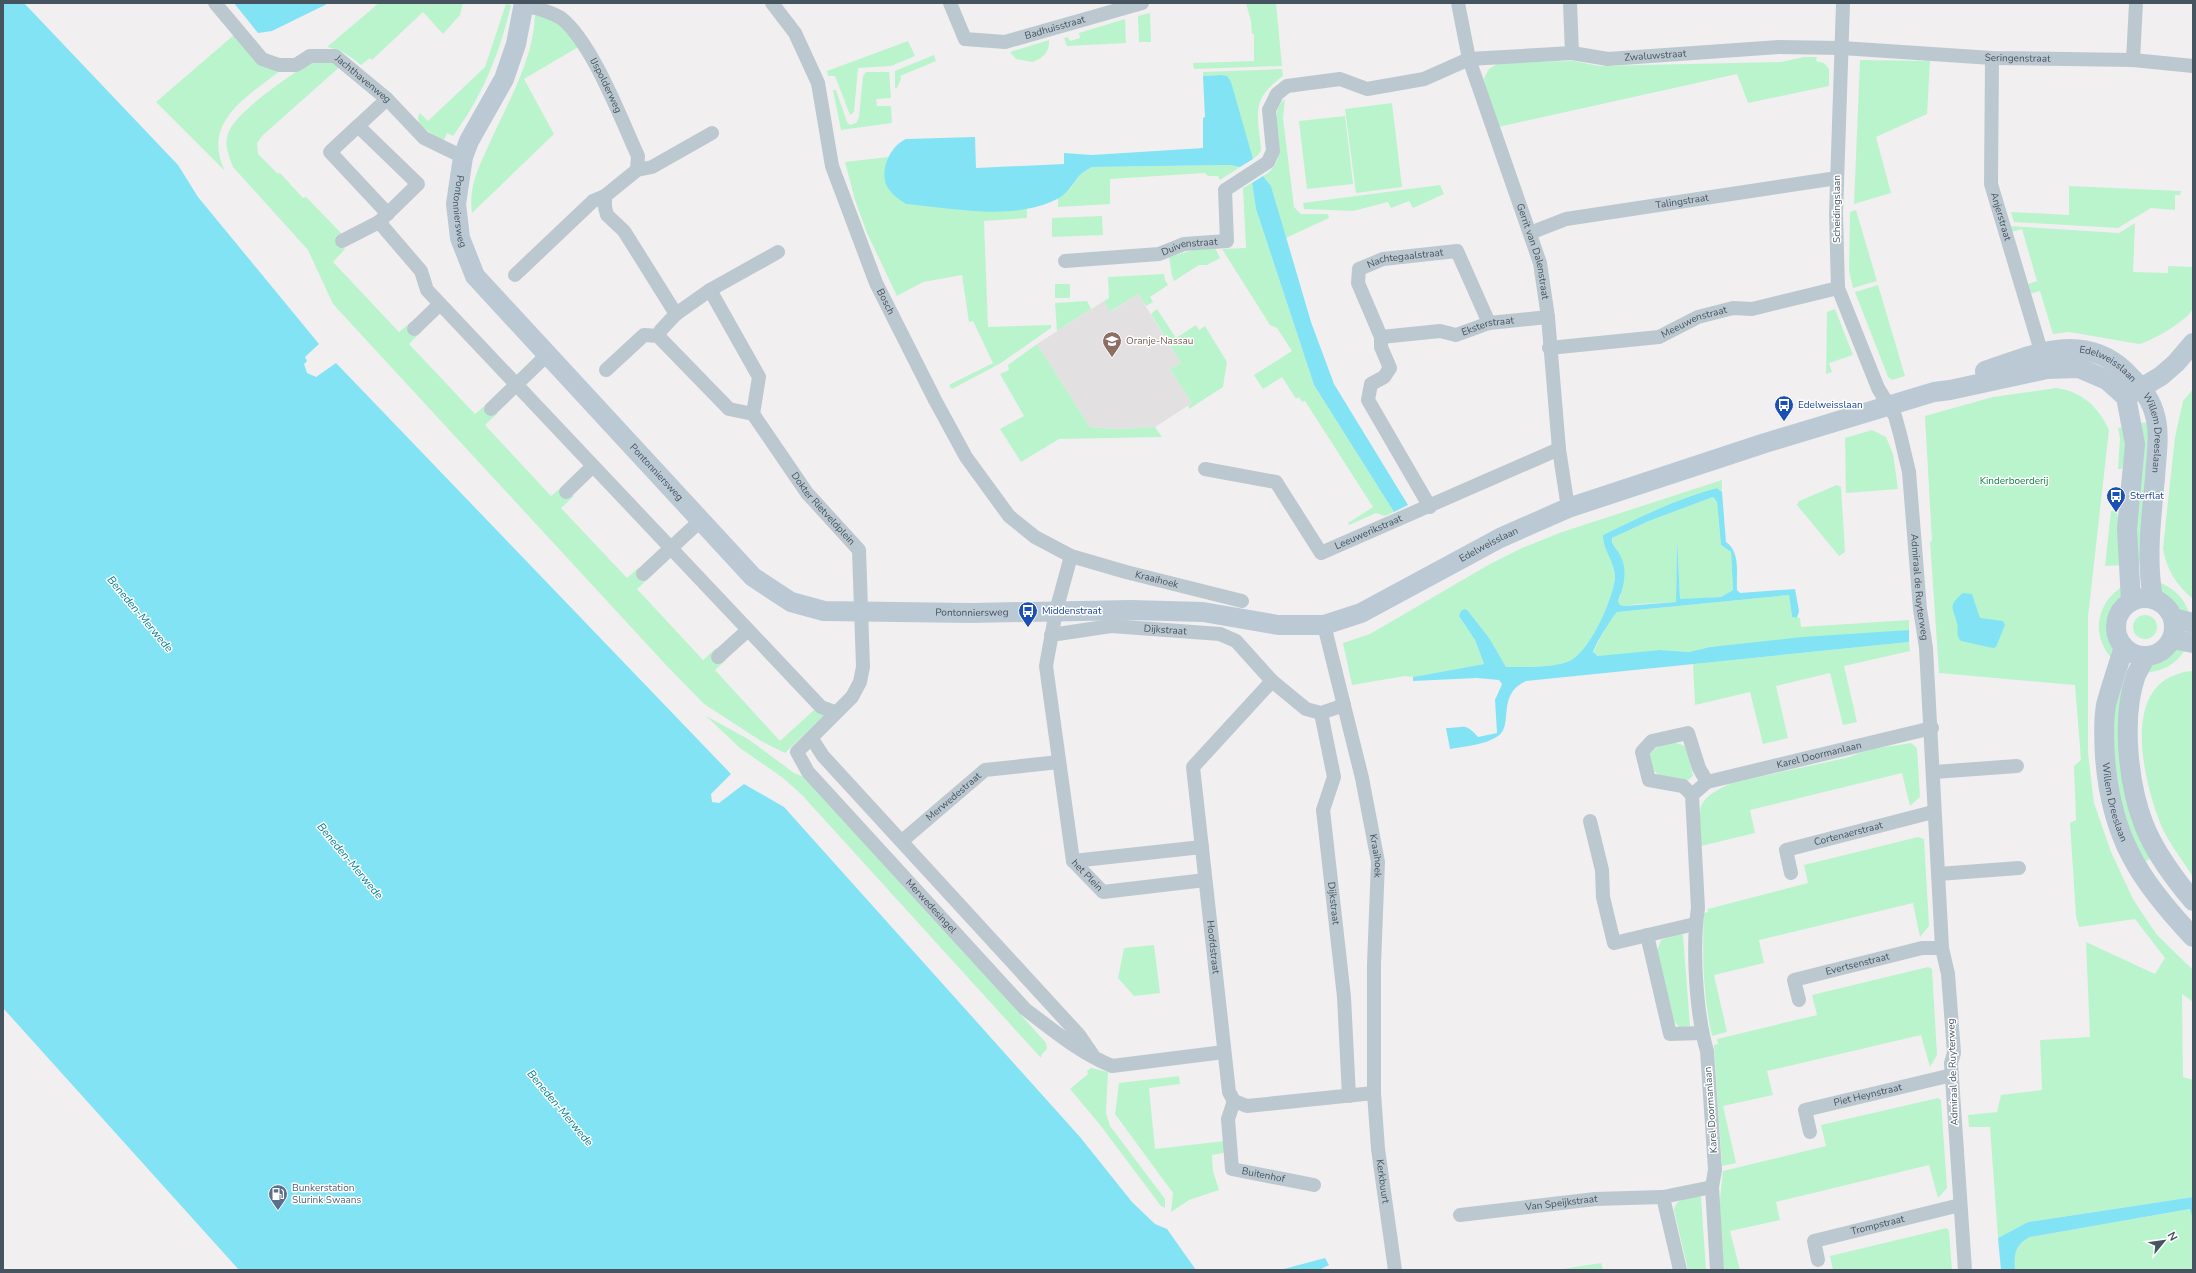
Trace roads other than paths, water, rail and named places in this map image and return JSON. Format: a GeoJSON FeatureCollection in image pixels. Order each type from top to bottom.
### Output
{"type":"FeatureCollection","features":[{"type":"Feature","properties":{"kind":"street","name":"Jachthavenweg"},"geometry":{"type":"LineString","coordinates":[[215,3],[262,58],[279,64],[296,65],[310,56],[336,56],[387,99],[424,138],[456,154]]}},
{"type":"Feature","properties":{"kind":"street","name":"Bosch"},"geometry":{"type":"LineString","coordinates":[[772,3],[795,33],[818,84],[832,166],[855,229],[876,283],[935,400],[966,457],[1009,516],[1035,537],[1071,556]]}},
{"type":"Feature","properties":{"kind":"street","name":"Badhuisstraat"},"geometry":{"type":"LineString","coordinates":[[950,3],[965,39],[1005,42],[1142,3]]}},
{"type":"Feature","properties":{"kind":"street","name":"Gerrit van Dalenstraat"},"geometry":{"type":"LineString","coordinates":[[1458,3],[1469,59],[1540,263],[1548,317],[1549,348],[1559,449],[1568,508]]}},
{"type":"Feature","properties":{"kind":"street"},"geometry":{"type":"LineString","coordinates":[[1570,3],[1572,53]]}},
{"type":"Feature","properties":{"kind":"street","name":"Scheidingslaan"},"geometry":{"type":"LineString","coordinates":[[1843,3],[1837,178],[1838,288],[1878,388],[1889,405]]}},
{"type":"Feature","properties":{"kind":"street"},"geometry":{"type":"LineString","coordinates":[[2133,60],[2136,3]]}},
{"type":"Feature","properties":{"kind":"street","name":"IJspolderweg"},"geometry":{"type":"LineString","coordinates":[[524,4],[553,8],[587,48],[638,156],[636,170]]}},
{"type":"Feature","properties":{"kind":"street","name":"Pontonniersweg"},"geometry":{"type":"LineString","coordinates":[[524,4],[516,44],[504,79],[469,141],[456,154],[456,204],[460,238],[475,276],[753,577],[791,602],[824,611],[1131,610],[1203,612],[1278,626],[1324,625]]}},
{"type":"Feature","properties":{"kind":"street","name":"Zwaluwstraat"},"geometry":{"type":"LineString","coordinates":[[1469,59],[1572,53],[1608,59],[1771,47],[1842,48]]}},
{"type":"Feature","properties":{"kind":"street","name":"Seringenstraat"},"geometry":{"type":"LineString","coordinates":[[1842,48],[1992,58],[2133,60],[2193,66]]}},
{"type":"Feature","properties":{"kind":"street","name":"Anjerstraat"},"geometry":{"type":"LineString","coordinates":[[1992,58],[1991,184],[2044,361]]}},
{"type":"Feature","properties":{"kind":"street","name":"Duivenstraat"},"geometry":{"type":"LineString","coordinates":[[1065,261],[1158,254],[1184,244],[1227,241],[1225,190],[1260,169],[1268,162],[1273,151],[1269,110],[1277,94],[1288,86],[1340,80],[1367,89],[1424,80],[1469,59]]}},
{"type":"Feature","properties":{"kind":"street"},"geometry":{"type":"LineString","coordinates":[[387,99],[330,152],[384,218],[422,271],[427,290],[821,707],[835,712]]}},
{"type":"Feature","properties":{"kind":"street"},"geometry":{"type":"LineString","coordinates":[[342,241],[384,218],[418,184],[358,126]]}},
{"type":"Feature","properties":{"kind":"street"},"geometry":{"type":"LineString","coordinates":[[515,275],[593,201],[605,196],[636,170],[652,167],[712,133]]}},
{"type":"Feature","properties":{"kind":"street","name":"Talingstraat"},"geometry":{"type":"LineString","coordinates":[[1530,233],[1566,219],[1837,178]]}},
{"type":"Feature","properties":{"kind":"street"},"geometry":{"type":"LineString","coordinates":[[605,196],[607,215],[624,231],[676,314]]}},
{"type":"Feature","properties":{"kind":"street","name":"Nachtegaalstraat"},"geometry":{"type":"LineString","coordinates":[[1430,507],[1368,400],[1371,384],[1384,377],[1390,368],[1381,347],[1381,337],[1358,283],[1359,269],[1383,259],[1457,251],[1489,323]]}},
{"type":"Feature","properties":{"kind":"street"},"geometry":{"type":"LineString","coordinates":[[658,336],[661,330],[676,314],[710,290],[778,252]]}},
{"type":"Feature","properties":{"kind":"street","name":"Meeuwenstraat"},"geometry":{"type":"LineString","coordinates":[[1549,348],[1659,337],[1698,317],[1733,308],[1752,309],[1838,288]]}},
{"type":"Feature","properties":{"kind":"street"},"geometry":{"type":"LineString","coordinates":[[606,370],[644,335],[658,336],[729,409],[753,414],[759,377],[710,290]]}},
{"type":"Feature","properties":{"kind":"street"},"geometry":{"type":"LineString","coordinates":[[414,329],[440,304]]}},
{"type":"Feature","properties":{"kind":"street","name":"Eksterstraat"},"geometry":{"type":"LineString","coordinates":[[1381,337],[1440,331],[1456,335],[1489,323],[1548,317]]}},
{"type":"Feature","properties":{"kind":"street"},"geometry":{"type":"LineString","coordinates":[[2134,392],[2161,376],[2176,363],[2193,343]]}},
{"type":"Feature","properties":{"kind":"street","name":"Edelweisslaan"},"geometry":{"type":"LineString","coordinates":[[1324,625],[1361,613],[1500,538],[1568,508],[1765,443],[1934,392],[1945,384],[2044,361],[2066,348],[2085,349],[2117,364],[2134,392]]}},
{"type":"Feature","properties":{"kind":"street"},"geometry":{"type":"LineString","coordinates":[[491,409],[547,355]]}},
{"type":"Feature","properties":{"kind":"street","name":"Willem Dreeslaan"},"geometry":{"type":"LineString","coordinates":[[2134,392],[2154,412],[2158,438],[2149,546],[2149,577],[2154,599]]}},
{"type":"Feature","properties":{"kind":"street","name":"Willem Dreeslaan"},"geometry":{"type":"LineString","coordinates":[[2131,601],[2127,530],[2135,444],[2134,392]]}},
{"type":"Feature","properties":{"kind":"street","name":"Admiraal de Ruyterweg"},"geometry":{"type":"LineString","coordinates":[[1889,405],[1895,416],[1909,472],[1920,609],[1925,636],[1932,728],[1934,812],[1942,948],[1948,974],[1954,1053],[1951,1064],[1965,1270]]}},
{"type":"Feature","properties":{"kind":"street","name":"Dokter Rietveldplein"},"geometry":{"type":"LineString","coordinates":[[753,414],[807,493],[859,550],[862,612]]}},
{"type":"Feature","properties":{"kind":"street","name":"Leeuwerikstraat"},"geometry":{"type":"LineString","coordinates":[[1205,469],[1276,482],[1321,553],[1430,507],[1559,449]]}},
{"type":"Feature","properties":{"kind":"street"},"geometry":{"type":"LineString","coordinates":[[566,492],[593,466]]}},
{"type":"Feature","properties":{"kind":"street"},"geometry":{"type":"LineString","coordinates":[[642,574],[700,521]]}},
{"type":"Feature","properties":{"kind":"street"},"geometry":{"type":"LineString","coordinates":[[1071,556],[1056,611],[1046,666],[1073,861]]}},
{"type":"Feature","properties":{"kind":"street","name":"Kraaihoek"},"geometry":{"type":"LineString","coordinates":[[1071,556],[1126,572],[1242,601]]}},
{"type":"Feature","properties":{"kind":"street"},"geometry":{"type":"LineString","coordinates":[[2146,598],[2154,599],[2162,603],[2173,618],[2174,632],[2172,639],[2162,651],[2146,656],[2134,654],[2124,647],[2116,631],[2116,622],[2119,614],[2131,601],[2146,598]]}},
{"type":"Feature","properties":{"kind":"street","name":"Merwedesingel"},"geometry":{"type":"LineString","coordinates":[[862,612],[863,667],[860,682],[852,697],[835,712],[812,739],[797,752],[808,772],[1025,1009],[1095,1059],[1112,1066],[1224,1052]]}},
{"type":"Feature","properties":{"kind":"street"},"geometry":{"type":"LineString","coordinates":[[2173,618],[2193,624]]}},
{"type":"Feature","properties":{"kind":"street","name":"Kraaihoek"},"geometry":{"type":"LineString","coordinates":[[1324,625],[1362,778],[1378,862],[1374,964],[1374,1093]]}},
{"type":"Feature","properties":{"kind":"street","name":"Dijkstraat"},"geometry":{"type":"LineString","coordinates":[[1051,635],[1111,626],[1220,634],[1236,640],[1272,681],[1306,710],[1322,713],[1334,777],[1323,810],[1344,997],[1349,1096]]}},
{"type":"Feature","properties":{"kind":"street"},"geometry":{"type":"LineString","coordinates":[[718,657],[748,630]]}},
{"type":"Feature","properties":{"kind":"street"},"geometry":{"type":"LineString","coordinates":[[2172,639],[2193,643]]}},
{"type":"Feature","properties":{"kind":"street","name":"Willem Dreeslaan"},"geometry":{"type":"LineString","coordinates":[[2124,647],[2106,706],[2104,736],[2107,782],[2116,821],[2129,853],[2142,876],[2162,904],[2193,937]]}},
{"type":"Feature","properties":{"kind":"street","name":"Willem Dreeslaan"},"geometry":{"type":"LineString","coordinates":[[2146,656],[2136,676],[2128,723],[2130,764],[2136,798],[2144,825],[2163,862],[2193,901]]}},
{"type":"Feature","properties":{"kind":"street","name":"Hoofdstraat"},"geometry":{"type":"LineString","coordinates":[[1234,1101],[1229,1092],[1224,1052],[1193,767],[1272,681]]}},
{"type":"Feature","properties":{"kind":"street"},"geometry":{"type":"LineString","coordinates":[[1322,713],[1344,705]]}},
{"type":"Feature","properties":{"kind":"street","name":"Karel Doormanlaan"},"geometry":{"type":"LineString","coordinates":[[1717,1270],[1712,1187],[1715,1170],[1707,1051],[1702,1033],[1698,995],[1695,924],[1698,908],[1692,795],[1707,782],[1932,728]]}},
{"type":"Feature","properties":{"kind":"street"},"geometry":{"type":"LineString","coordinates":[[1692,795],[1683,786],[1649,780],[1642,752],[1652,741],[1688,733],[1699,768],[1707,782]]}},
{"type":"Feature","properties":{"kind":"street"},"geometry":{"type":"LineString","coordinates":[[812,739],[823,756],[1079,1035],[1095,1059]]}},
{"type":"Feature","properties":{"kind":"street","name":"Merwedestraat"},"geometry":{"type":"LineString","coordinates":[[902,841],[985,770],[1060,762]]}},
{"type":"Feature","properties":{"kind":"street"},"geometry":{"type":"LineString","coordinates":[[1934,772],[2017,766]]}},
{"type":"Feature","properties":{"kind":"street","name":"Cortenaerstraat"},"geometry":{"type":"LineString","coordinates":[[1791,873],[1786,850],[1934,812]]}},
{"type":"Feature","properties":{"kind":"street"},"geometry":{"type":"LineString","coordinates":[[1590,821],[1602,870],[1603,898],[1614,942],[1695,924]]}},
{"type":"Feature","properties":{"kind":"street","name":"het Plein"},"geometry":{"type":"LineString","coordinates":[[1073,861],[1202,847]]}},
{"type":"Feature","properties":{"kind":"street","name":"het Plein"},"geometry":{"type":"LineString","coordinates":[[1073,861],[1103,892],[1205,880]]}},
{"type":"Feature","properties":{"kind":"street"},"geometry":{"type":"LineString","coordinates":[[1938,874],[2019,868]]}},
{"type":"Feature","properties":{"kind":"street"},"geometry":{"type":"LineString","coordinates":[[1647,935],[1670,1034],[1702,1033]]}},
{"type":"Feature","properties":{"kind":"street","name":"Evertsenstraat"},"geometry":{"type":"LineString","coordinates":[[1799,1000],[1794,980],[1922,948],[1942,948]]}},
{"type":"Feature","properties":{"kind":"street","name":"Piet Heynstraat"},"geometry":{"type":"LineString","coordinates":[[1810,1132],[1805,1110],[1952,1075]]}},
{"type":"Feature","properties":{"kind":"street"},"geometry":{"type":"LineString","coordinates":[[1234,1101],[1247,1106],[1374,1093]]}},
{"type":"Feature","properties":{"kind":"street","name":"Kerkbuurt"},"geometry":{"type":"LineString","coordinates":[[1374,1093],[1378,1149],[1395,1270]]}},
{"type":"Feature","properties":{"kind":"street","name":"Buitenhof"},"geometry":{"type":"LineString","coordinates":[[1234,1101],[1228,1119],[1232,1168],[1314,1185]]}},
{"type":"Feature","properties":{"kind":"street"},"geometry":{"type":"LineString","coordinates":[[1680,1270],[1663,1197],[1712,1187]]}},
{"type":"Feature","properties":{"kind":"street","name":"Van Speijkstraat"},"geometry":{"type":"LineString","coordinates":[[1460,1215],[1595,1199],[1663,1197]]}},
{"type":"Feature","properties":{"kind":"street","name":"Trompstraat"},"geometry":{"type":"LineString","coordinates":[[1818,1260],[1814,1242],[1960,1205]]}},
{"type":"Feature","properties":{"kind":"water","name":"Beneden-Merwede"},"geometry":{"type":"Polygon","coordinates":[[[3,3],[24,3],[178,165],[198,197],[319,344],[305,357],[307,361],[304,364],[307,373],[316,377],[336,363],[731,774],[711,794],[712,802],[719,803],[744,784],[784,807],[1080,1137],[1132,1202],[1155,1224],[1167,1229],[1196,1270],[239,1270],[3,1008],[3,3]]]}},
{"type":"Feature","properties":{"kind":"water"},"geometry":{"type":"Polygon","coordinates":[[[234,3],[329,3],[272,31],[258,33],[234,3]]]}},
{"type":"Feature","properties":{"kind":"water"},"geometry":{"type":"Polygon","coordinates":[[[1203,76],[1227,76],[1231,82],[1253,159],[1240,167],[1230,165],[1092,167],[1080,175],[1068,190],[1059,198],[1023,210],[1003,212],[984,212],[906,204],[893,194],[886,185],[884,175],[886,163],[896,146],[906,139],[975,137],[976,168],[1064,164],[1064,153],[1092,155],[1203,148],[1203,118],[1205,117],[1203,76]]]}},
{"type":"Feature","properties":{"kind":"water"},"geometry":{"type":"Polygon","coordinates":[[[1263,176],[1271,186],[1311,322],[1334,384],[1408,505],[1394,512],[1314,385],[1256,209],[1252,183],[1263,176]]]}},
{"type":"Feature","properties":{"kind":"water"},"geometry":{"type":"Polygon","coordinates":[[[1717,488],[1722,492],[1726,542],[1731,546],[1736,557],[1737,590],[1740,593],[1795,589],[1799,611],[1797,618],[1792,617],[1789,595],[1617,612],[1594,649],[1593,652],[1598,656],[1660,650],[1689,652],[1710,647],[1803,637],[1909,630],[1909,642],[1526,681],[1517,687],[1511,694],[1508,701],[1505,725],[1503,731],[1498,736],[1481,743],[1450,749],[1446,728],[1464,727],[1470,729],[1478,737],[1497,733],[1495,700],[1502,684],[1499,680],[1477,678],[1413,681],[1413,677],[1484,664],[1475,640],[1459,616],[1461,611],[1465,609],[1468,611],[1489,638],[1506,667],[1544,666],[1567,662],[1583,649],[1591,638],[1604,613],[1613,588],[1615,573],[1603,541],[1603,535],[1659,508],[1717,488]],[[1713,497],[1649,521],[1612,538],[1612,543],[1620,555],[1624,566],[1622,590],[1618,601],[1620,605],[1625,606],[1676,602],[1677,537],[1680,599],[1721,597],[1733,590],[1731,552],[1721,545],[1717,502],[1713,497]]]}},
{"type":"Feature","properties":{"kind":"water"},"geometry":{"type":"Polygon","coordinates":[[[1963,593],[1972,594],[1980,618],[2003,621],[2005,625],[1996,647],[1993,648],[1961,641],[1959,639],[1958,626],[1952,608],[1954,601],[1963,593]]]}},
{"type":"Feature","properties":{"kind":"water"},"geometry":{"type":"Polygon","coordinates":[[[2193,1197],[2193,1220],[2190,1209],[2030,1237],[2021,1243],[2016,1250],[2015,1270],[2001,1270],[1998,1238],[2028,1222],[2193,1197]]]}},
{"type":"Feature","properties":{"kind":"water"},"geometry":{"type":"Polygon","coordinates":[[[1325,1258],[1329,1265],[1319,1270],[1280,1270],[1325,1258]]]}},
{"type":"Feature","properties":{"kind":"place","name":"Oranje-Nassau"},"geometry":{"type":"Point","coordinates":[1112,358]}},
{"type":"Feature","properties":{"kind":"place","name":"Edelweisslaan"},"geometry":{"type":"Point","coordinates":[1784,422]}},
{"type":"Feature","properties":{"kind":"place","name":"Sterflat"},"geometry":{"type":"Point","coordinates":[2116,513]}},
{"type":"Feature","properties":{"kind":"place","name":"Middenstraat"},"geometry":{"type":"Point","coordinates":[1028,628]}},
{"type":"Feature","properties":{"kind":"place","name":"Bunkerstation Slurink Swaans"},"geometry":{"type":"Point","coordinates":[278,1211]}},
{"type":"Feature","properties":{"kind":"park label","name":"Kinderboerderij"},"geometry":{"type":"Point","coordinates":[2014,481]}}]}
